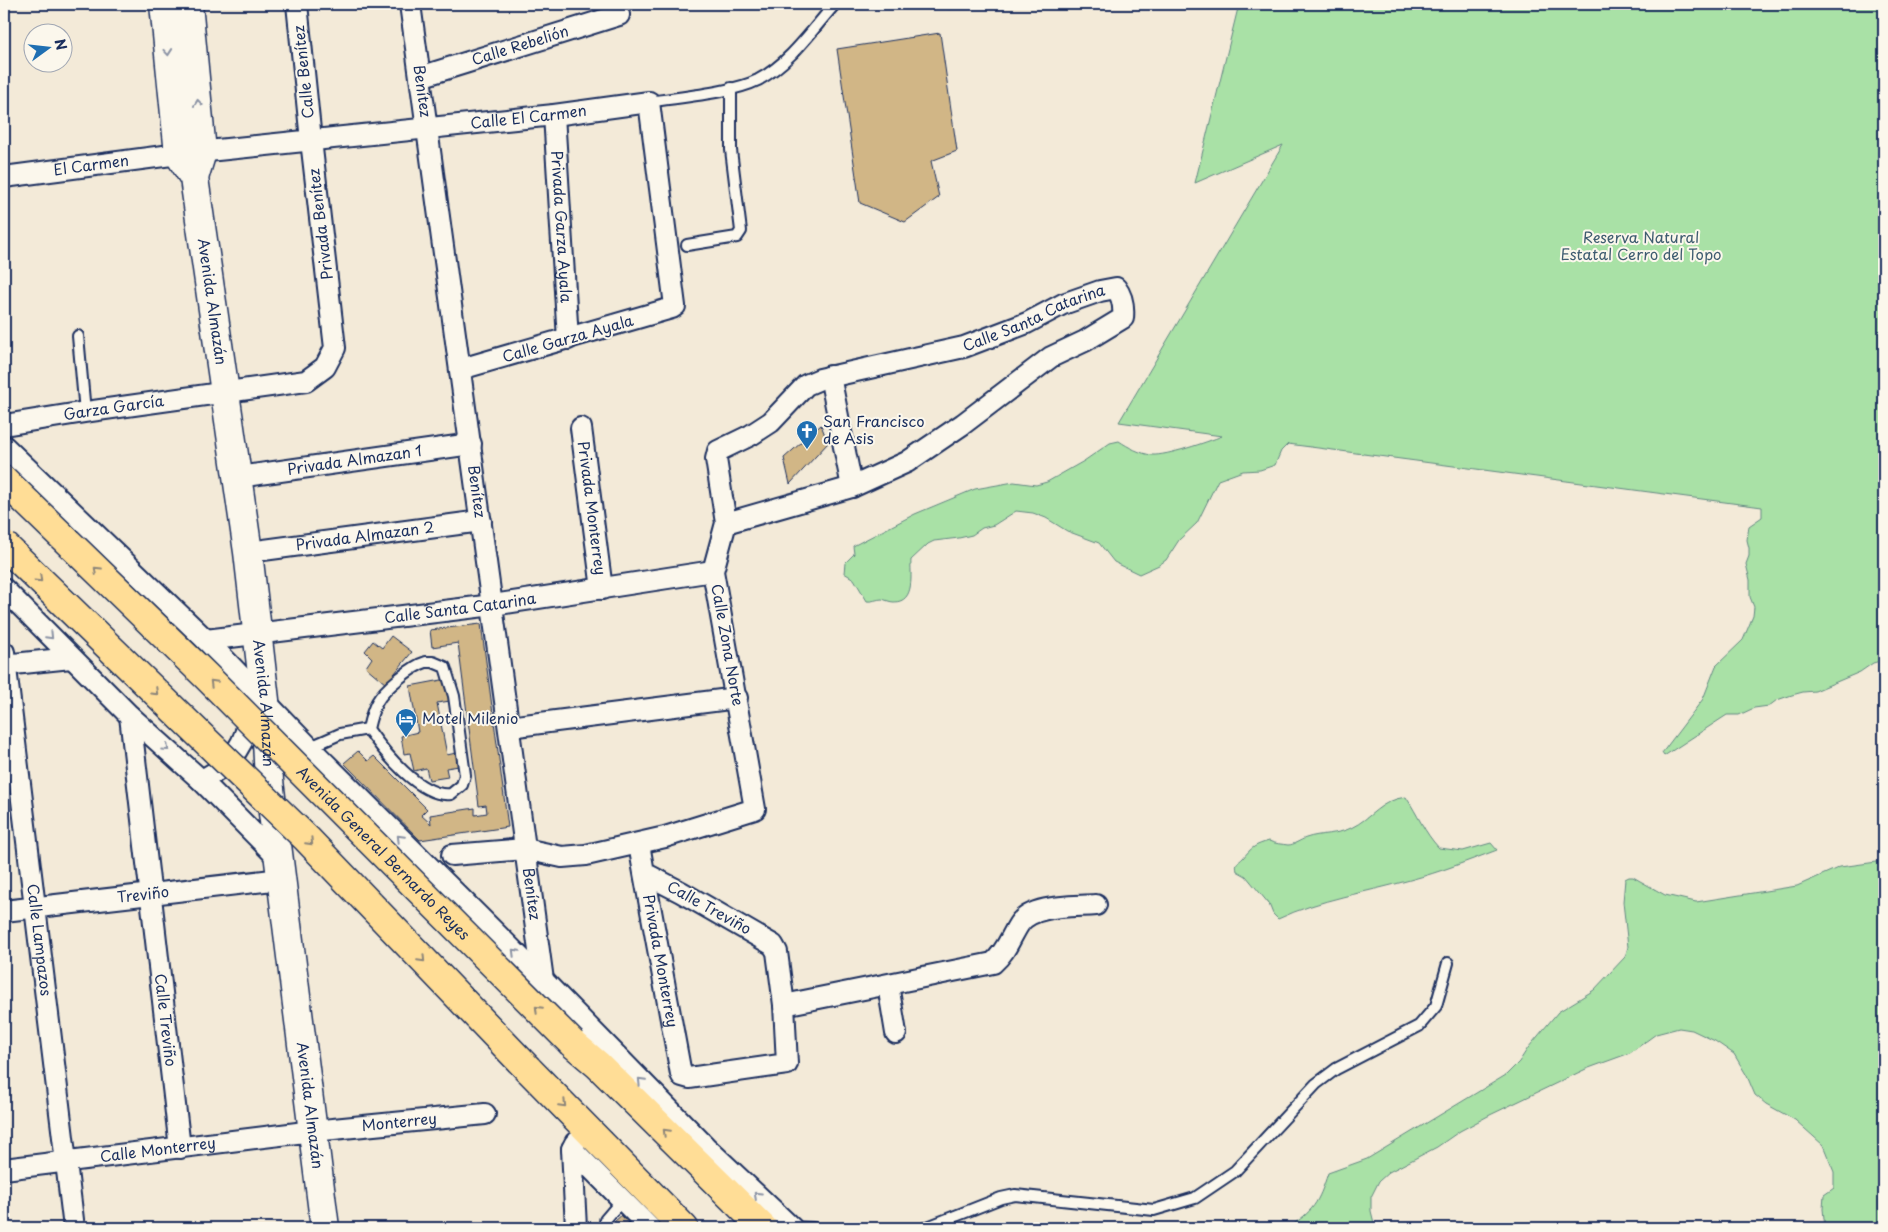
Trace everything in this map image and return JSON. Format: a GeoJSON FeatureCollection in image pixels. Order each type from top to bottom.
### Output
{"type":"FeatureCollection","features":[{"type":"Feature","properties":{"kind":"main road","name":"Avenida Almazán"},"geometry":{"type":"LineString","coordinates":[[164,4],[194,178],[248,552],[265,700],[269,781],[325,1228]]}},
{"type":"Feature","properties":{"kind":"main road","name":"Avenida Almazán"},"geometry":{"type":"LineString","coordinates":[[188,4],[190,153]]}},
{"type":"Feature","properties":{"kind":"main road","name":"Avenida General Bernardo Reyes"},"geometry":{"type":"LineString","coordinates":[[4,480],[220,690],[572,1043],[700,1153],[740,1217],[763,1228]]}},
{"type":"Feature","properties":{"kind":"main road"},"geometry":{"type":"LineString","coordinates":[[4,545],[306,838],[528,1069],[578,1137],[684,1228]]}},
{"type":"Feature","properties":{"kind":"street","name":"Calle Benítez"},"geometry":{"type":"LineString","coordinates":[[297,4],[311,140]]}},
{"type":"Feature","properties":{"kind":"street","name":"Benítez"},"geometry":{"type":"LineString","coordinates":[[410,4],[543,980]]}},
{"type":"Feature","properties":{"kind":"street","name":"Calle Rebelión"},"geometry":{"type":"LineString","coordinates":[[420,77],[619,15]]}},
{"type":"Feature","properties":{"kind":"street","name":"Calle El Carmen"},"geometry":{"type":"LineString","coordinates":[[190,153],[554,115],[649,102]]}},
{"type":"Feature","properties":{"kind":"street","name":"Calle Garza Ayala"},"geometry":{"type":"LineString","coordinates":[[461,369],[674,307],[676,302],[649,102]]}},
{"type":"Feature","properties":{"kind":"street","name":"Privada Garza Ayala"},"geometry":{"type":"LineString","coordinates":[[554,115],[568,339]]}},
{"type":"Feature","properties":{"kind":"street","name":"Privada Benítez"},"geometry":{"type":"LineString","coordinates":[[224,392],[306,381],[325,367],[336,348],[311,140]]}},
{"type":"Feature","properties":{"kind":"street","name":"El Carmen"},"geometry":{"type":"LineString","coordinates":[[4,178],[190,153]]}},
{"type":"Feature","properties":{"kind":"street","name":"Calle Santa Catarina"},"geometry":{"type":"LineString","coordinates":[[718,451],[751,435],[771,422],[806,385],[830,376],[964,347],[1027,323],[1063,304],[1100,291],[1116,288],[1124,304],[1123,318],[1085,341],[1051,357],[963,424],[907,462],[852,487]]}},
{"type":"Feature","properties":{"kind":"street"},"geometry":{"type":"LineString","coordinates":[[726,523],[852,487],[830,376]]}},
{"type":"Feature","properties":{"kind":"street","name":"Garza García"},"geometry":{"type":"LineString","coordinates":[[4,425],[224,392]]}},
{"type":"Feature","properties":{"kind":"street","name":"Privada Monterrey"},"geometry":{"type":"LineString","coordinates":[[581,428],[602,589]]}},
{"type":"Feature","properties":{"kind":"street","name":"Privada Almazan 1"},"geometry":{"type":"LineString","coordinates":[[238,477],[471,444]]}},
{"type":"Feature","properties":{"kind":"street"},"geometry":{"type":"LineString","coordinates":[[4,446],[206,640],[309,747],[543,980],[700,1153],[789,1228]]}},
{"type":"Feature","properties":{"kind":"street","name":"Calle Zona Norte"},"geometry":{"type":"LineString","coordinates":[[639,844],[755,809],[737,698],[713,571],[726,523],[716,459],[718,451]]}},
{"type":"Feature","properties":{"kind":"street","name":"Privada Almazan 2"},"geometry":{"type":"LineString","coordinates":[[248,552],[481,521]]}},
{"type":"Feature","properties":{"kind":"street","name":"Calle Santa Catarina"},"geometry":{"type":"LineString","coordinates":[[206,640],[493,605],[713,571]]}},
{"type":"Feature","properties":{"kind":"street"},"geometry":{"type":"LineString","coordinates":[[4,589],[130,716],[200,780],[280,868]]}},
{"type":"Feature","properties":{"kind":"street"},"geometry":{"type":"LineString","coordinates":[[4,661],[71,658]]}},
{"type":"Feature","properties":{"kind":"street","name":"Calle Lampazos"},"geometry":{"type":"LineString","coordinates":[[4,661],[74,1228]]}},
{"type":"Feature","properties":{"kind":"street"},"geometry":{"type":"LineString","coordinates":[[200,780],[211,775],[228,762],[235,754],[245,734],[248,712],[247,701],[240,680],[231,665]]}},
{"type":"Feature","properties":{"kind":"street"},"geometry":{"type":"LineString","coordinates":[[509,727],[737,698]]}},
{"type":"Feature","properties":{"kind":"street"},"geometry":{"type":"LineString","coordinates":[[130,716],[149,894]]}},
{"type":"Feature","properties":{"kind":"street"},"geometry":{"type":"LineString","coordinates":[[452,855],[525,849],[562,857],[639,844]]}},
{"type":"Feature","properties":{"kind":"street","name":"Privada Monterrey"},"geometry":{"type":"LineString","coordinates":[[639,844],[681,1074],[684,1078],[787,1064],[784,1005]]}},
{"type":"Feature","properties":{"kind":"street","name":"Treviño"},"geometry":{"type":"LineString","coordinates":[[4,911],[149,894],[280,868]]}},
{"type":"Feature","properties":{"kind":"street","name":"Calle Treviño"},"geometry":{"type":"LineString","coordinates":[[644,872],[773,945],[777,952],[784,1005]]}},
{"type":"Feature","properties":{"kind":"street","name":"Calle Treviño"},"geometry":{"type":"LineString","coordinates":[[149,894],[180,1148]]}},
{"type":"Feature","properties":{"kind":"street"},"geometry":{"type":"LineString","coordinates":[[784,1005],[993,963],[1002,956],[1020,923],[1032,913],[1042,909],[1096,905]]}},
{"type":"Feature","properties":{"kind":"street"},"geometry":{"type":"LineString","coordinates":[[888,985],[896,1034]]}},
{"type":"Feature","properties":{"kind":"street","name":"Monterrey"},"geometry":{"type":"LineString","coordinates":[[313,1132],[485,1114]]}},
{"type":"Feature","properties":{"kind":"street","name":"Calle Monterrey"},"geometry":{"type":"LineString","coordinates":[[4,1169],[313,1132]]}},
{"type":"Feature","properties":{"kind":"street"},"geometry":{"type":"LineString","coordinates":[[578,1137],[622,1200],[650,1228]]}},
{"type":"Feature","properties":{"kind":"street"},"geometry":{"type":"LineString","coordinates":[[576,1228],[578,1137]]}},
{"type":"Feature","properties":{"kind":"lane"},"geometry":{"type":"LineString","coordinates":[[649,102],[746,85],[770,72],[798,46],[835,4]]}},
{"type":"Feature","properties":{"kind":"lane"},"geometry":{"type":"LineString","coordinates":[[687,245],[737,237],[741,231],[731,150],[731,88]]}},
{"type":"Feature","properties":{"kind":"lane"},"geometry":{"type":"LineString","coordinates":[[78,336],[85,412]]}},
{"type":"Feature","properties":{"kind":"lane"},"geometry":{"type":"LineString","coordinates":[[426,662],[440,664],[448,673],[454,696],[465,775],[462,785],[451,794],[446,795],[424,788],[382,750],[368,729],[373,710],[381,696],[416,665],[426,662]]}},
{"type":"Feature","properties":{"kind":"lane"},"geometry":{"type":"LineString","coordinates":[[269,781],[309,747],[340,734],[368,729]]}},
{"type":"Feature","properties":{"kind":"lane"},"geometry":{"type":"LineString","coordinates":[[925,1228],[1001,1198],[1015,1195],[1154,1210],[1195,1198],[1235,1171],[1316,1084],[1336,1069],[1420,1026],[1436,1006],[1448,963]]}},
{"type":"Feature","properties":{"kind":"lane"},"geometry":{"type":"LineString","coordinates":[[607,1228],[605,1220],[622,1200]]}},
{"type":"Feature","properties":{"kind":"lane"},"geometry":{"type":"LineString","coordinates":[[789,1228],[813,1228]]}},
{"type":"Feature","properties":{"kind":"green space","name":"Reserva Natural Estatal Cerro del Topo"},"geometry":{"type":"Polygon","coordinates":[[[1239,4],[1884,4],[1884,660],[1873,663],[1860,672],[1815,691],[1792,695],[1777,700],[1769,706],[1754,708],[1739,715],[1727,715],[1664,756],[1662,753],[1703,699],[1716,666],[1743,640],[1753,616],[1754,607],[1750,597],[1750,580],[1746,564],[1749,556],[1747,540],[1749,526],[1762,517],[1762,507],[1288,444],[1281,451],[1275,465],[1260,470],[1243,471],[1218,480],[1197,523],[1179,540],[1166,560],[1139,574],[1114,562],[1099,543],[1067,531],[1046,518],[1033,513],[1016,511],[994,525],[982,528],[972,535],[934,541],[928,544],[911,560],[909,592],[901,601],[892,602],[882,599],[867,601],[854,579],[844,573],[845,563],[854,554],[853,546],[915,514],[975,489],[1014,482],[1036,485],[1047,482],[1084,461],[1110,443],[1119,441],[1143,453],[1159,455],[1222,436],[1119,422],[1283,145],[1195,183],[1239,4]]]}},
{"type":"Feature","properties":{"kind":"green space"},"geometry":{"type":"Polygon","coordinates":[[[1406,797],[1425,830],[1439,848],[1463,851],[1491,843],[1497,850],[1393,885],[1310,906],[1278,919],[1273,914],[1269,904],[1246,876],[1237,871],[1237,863],[1257,845],[1269,841],[1290,845],[1311,836],[1346,830],[1358,824],[1383,805],[1406,797]]]}},
{"type":"Feature","properties":{"kind":"green space"},"geometry":{"type":"Polygon","coordinates":[[[1884,861],[1884,1228],[1825,1228],[1824,1195],[1834,1188],[1834,1172],[1823,1145],[1795,1120],[1766,1104],[1755,1095],[1747,1076],[1734,1054],[1715,1041],[1692,1030],[1679,1028],[1656,1034],[1630,1053],[1586,1069],[1490,1115],[1460,1131],[1437,1147],[1389,1172],[1379,1181],[1371,1197],[1371,1211],[1375,1227],[1288,1228],[1304,1216],[1314,1205],[1328,1173],[1367,1159],[1506,1075],[1519,1062],[1528,1048],[1558,1012],[1594,990],[1625,957],[1628,947],[1623,902],[1625,879],[1633,877],[1665,895],[1696,902],[1797,886],[1840,867],[1884,861]]]}},
{"type":"Feature","properties":{"kind":"building"},"geometry":{"type":"Polygon","coordinates":[[[928,4],[970,4],[949,9],[928,4]]]}},
{"type":"Feature","properties":{"kind":"building"},"geometry":{"type":"Polygon","coordinates":[[[940,33],[957,151],[931,161],[939,197],[905,222],[860,203],[837,49],[940,33]]]}},
{"type":"Feature","properties":{"kind":"building","name":"San Francisco de Asis"},"geometry":{"type":"Polygon","coordinates":[[[821,425],[828,443],[790,484],[784,458],[821,425]]]}},
{"type":"Feature","properties":{"kind":"building"},"geometry":{"type":"Polygon","coordinates":[[[481,624],[508,827],[420,840],[344,763],[358,751],[368,761],[374,756],[427,809],[421,815],[431,824],[430,815],[475,808],[475,815],[487,813],[486,805],[479,806],[458,643],[432,647],[430,630],[481,624]]]}},
{"type":"Feature","properties":{"kind":"building"},"geometry":{"type":"Polygon","coordinates":[[[391,636],[412,652],[386,684],[366,667],[372,658],[365,651],[373,641],[382,648],[391,636]]]}},
{"type":"Feature","properties":{"kind":"building"},"geometry":{"type":"Polygon","coordinates":[[[447,679],[450,701],[437,703],[447,755],[456,753],[459,766],[446,768],[448,777],[429,780],[426,768],[414,771],[410,753],[404,754],[401,736],[418,732],[410,686],[447,679]]]}},
{"type":"Feature","properties":{"kind":"building"},"geometry":{"type":"Polygon","coordinates":[[[625,1212],[641,1228],[618,1228],[613,1223],[625,1212]]]}},
{"type":"Feature","properties":{"kind":"place","name":"San Francisco de Asis"},"geometry":{"type":"Point","coordinates":[807,450]}},
{"type":"Feature","properties":{"kind":"place","name":"Motel Milenio"},"geometry":{"type":"Point","coordinates":[406,738]}}]}
